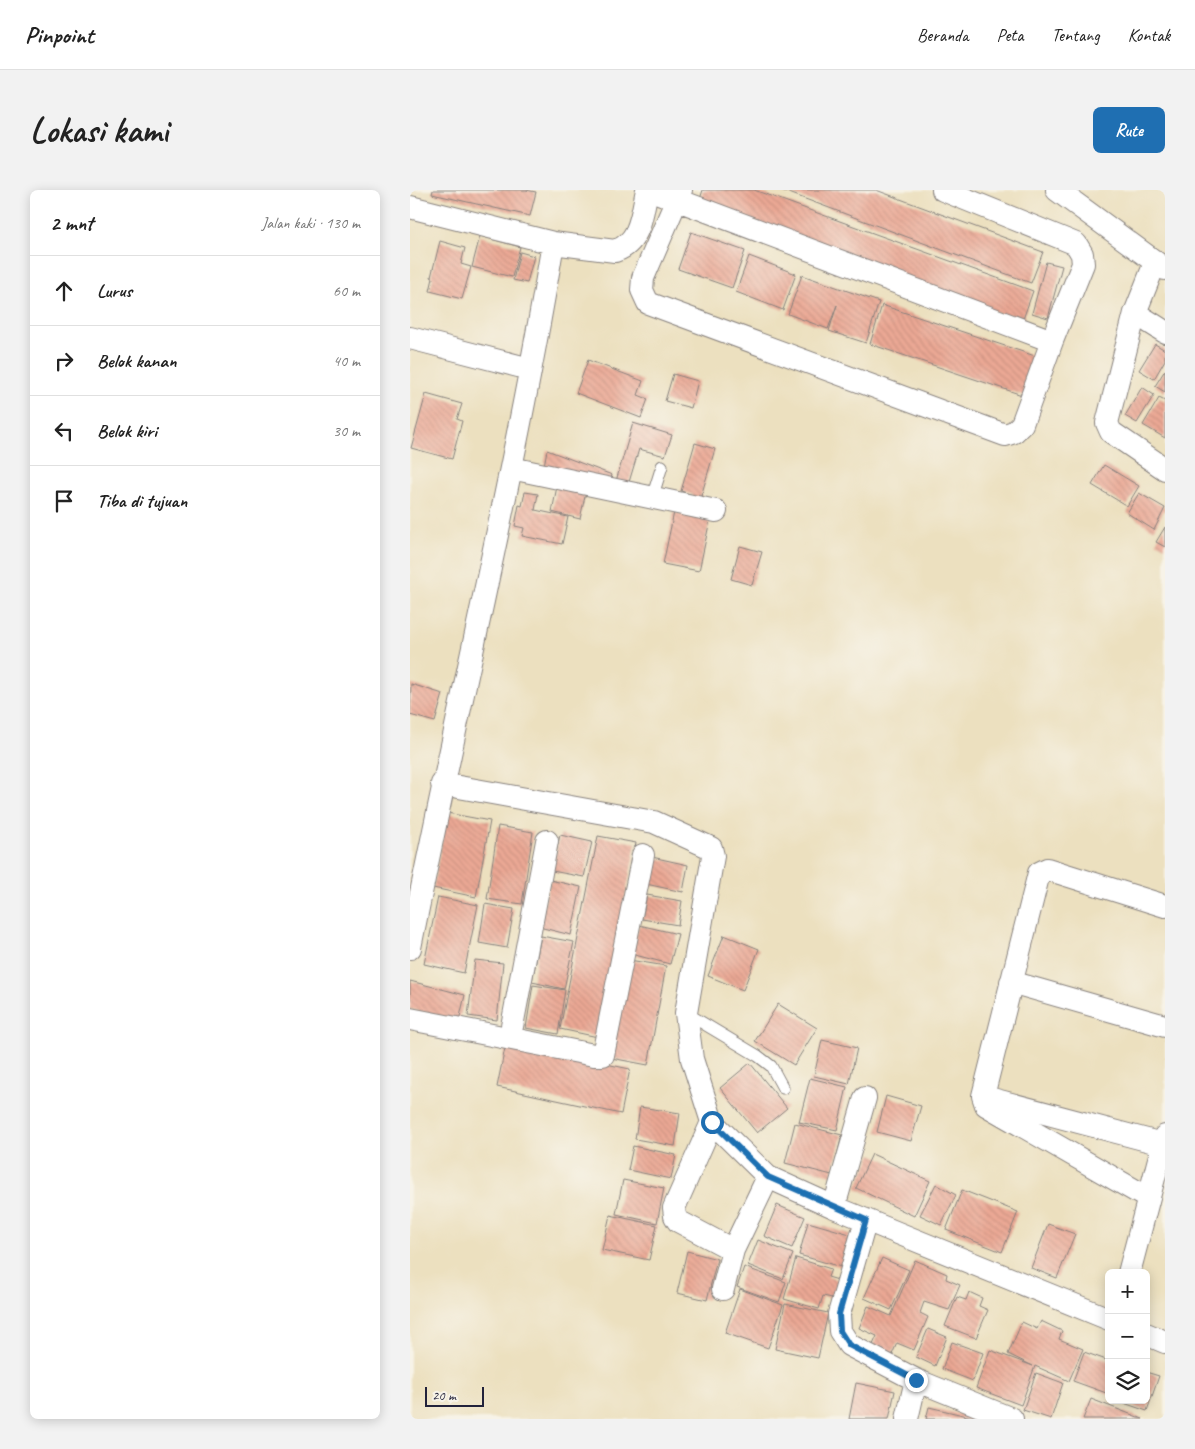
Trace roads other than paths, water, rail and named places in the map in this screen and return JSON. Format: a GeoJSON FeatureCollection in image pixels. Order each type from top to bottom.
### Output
{"type":"FeatureCollection","features":[{"type":"Feature","properties":{"kind":"street"},"geometry":{"type":"LineString","coordinates":[[412,202],[553,243],[615,251],[622,249],[636,234],[647,190]]}},
{"type":"Feature","properties":{"kind":"street"},"geometry":{"type":"LineString","coordinates":[[651,190],[679,195],[1052,341]]}},
{"type":"Feature","properties":{"kind":"street"},"geometry":{"type":"LineString","coordinates":[[679,195],[643,278],[642,290],[648,303],[1005,435],[1014,432],[1022,424],[1082,264],[1082,254],[1076,244],[943,190]]}},
{"type":"Feature","properties":{"kind":"street"},"geometry":{"type":"LineString","coordinates":[[1057,190],[1160,266],[1135,313],[1107,423],[1111,432],[1165,469]]}},
{"type":"Feature","properties":{"kind":"street"},"geometry":{"type":"LineString","coordinates":[[410,948],[442,784],[511,468],[553,243]]}},
{"type":"Feature","properties":{"kind":"street"},"geometry":{"type":"LineString","coordinates":[[1135,313],[1165,332]]}},
{"type":"Feature","properties":{"kind":"street"},"geometry":{"type":"LineString","coordinates":[[410,338],[530,369]]}},
{"type":"Feature","properties":{"kind":"street"},"geometry":{"type":"LineString","coordinates":[[511,468],[716,511]]}},
{"type":"Feature","properties":{"kind":"street"},"geometry":{"type":"LineString","coordinates":[[442,784],[654,822],[711,848],[713,856],[686,1013],[692,1059],[712,1122],[768,1177],[834,1207],[1105,1317]]}},
{"type":"Feature","properties":{"kind":"street"},"geometry":{"type":"LineString","coordinates":[[510,1037],[547,841]]}},
{"type":"Feature","properties":{"kind":"street"},"geometry":{"type":"LineString","coordinates":[[410,1019],[510,1037],[594,1055],[605,1054],[642,854]]}},
{"type":"Feature","properties":{"kind":"street"},"geometry":{"type":"LineString","coordinates":[[1148,1198],[986,1105],[983,1096],[1038,873],[1047,869],[1165,906]]}},
{"type":"Feature","properties":{"kind":"street"},"geometry":{"type":"LineString","coordinates":[[1010,982],[1165,1026]]}},
{"type":"Feature","properties":{"kind":"street"},"geometry":{"type":"LineString","coordinates":[[983,1096],[1164,1140],[1130,1269]]}},
{"type":"Feature","properties":{"kind":"street"},"geometry":{"type":"LineString","coordinates":[[834,1207],[865,1098]]}},
{"type":"Feature","properties":{"kind":"street"},"geometry":{"type":"LineString","coordinates":[[712,1122],[674,1208],[675,1216],[678,1221],[733,1250]]}},
{"type":"Feature","properties":{"kind":"street"},"geometry":{"type":"LineString","coordinates":[[723,1289],[733,1250],[768,1177]]}},
{"type":"Feature","properties":{"kind":"street"},"geometry":{"type":"LineString","coordinates":[[866,1220],[839,1314],[840,1331],[849,1345],[916,1380],[1012,1419]]}},
{"type":"Feature","properties":{"kind":"street"},"geometry":{"type":"LineString","coordinates":[[1150,1336],[1165,1342]]}},
{"type":"Feature","properties":{"kind":"street"},"geometry":{"type":"LineString","coordinates":[[907,1419],[916,1380]]}},
{"type":"Feature","properties":{"kind":"lane"},"geometry":{"type":"LineString","coordinates":[[652,498],[662,466]]}},
{"type":"Feature","properties":{"kind":"lane"},"geometry":{"type":"LineString","coordinates":[[686,1013],[758,1056],[771,1066],[783,1088]]}}]}
